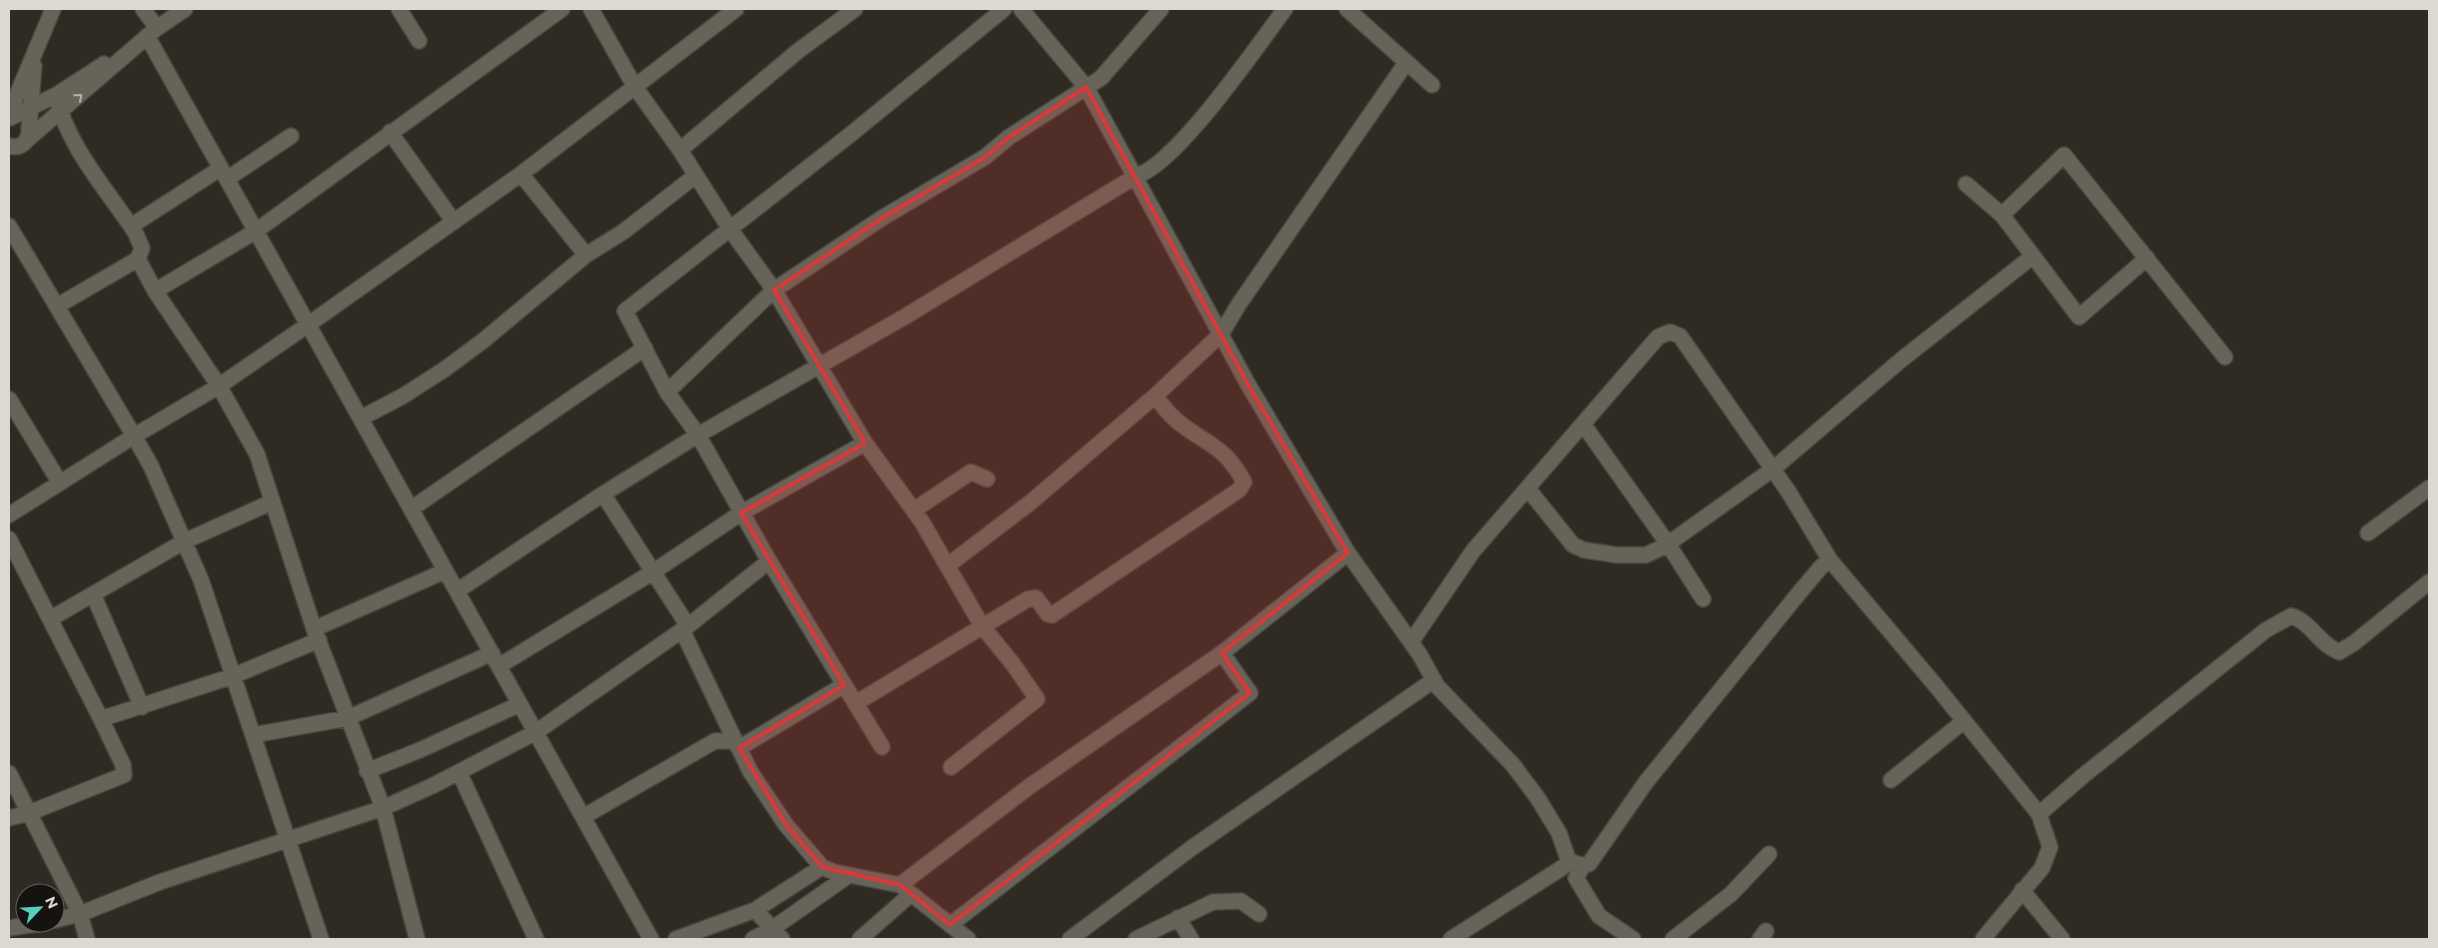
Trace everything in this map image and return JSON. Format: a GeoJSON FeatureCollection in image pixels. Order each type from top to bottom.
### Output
{"type":"FeatureCollection","features":[{"type":"Feature","properties":{"kind":"street"},"geometry":{"type":"LineString","coordinates":[[9,117],[53,9]]}},
{"type":"Feature","properties":{"kind":"street"},"geometry":{"type":"LineString","coordinates":[[143,9],[152,32],[224,174],[362,418],[651,939]]}},
{"type":"Feature","properties":{"kind":"street"},"geometry":{"type":"LineString","coordinates":[[9,117],[56,95],[186,9]]}},
{"type":"Feature","properties":{"kind":"street"},"geometry":{"type":"LineString","coordinates":[[399,9],[419,41]]}},
{"type":"Feature","properties":{"kind":"street"},"geometry":{"type":"LineString","coordinates":[[155,291],[256,231],[562,9]]}},
{"type":"Feature","properties":{"kind":"street"},"geometry":{"type":"LineString","coordinates":[[591,9],[634,86],[680,150],[730,229],[774,290],[865,443],[914,510],[982,626],[1013,664],[1037,699],[951,767]]}},
{"type":"Feature","properties":{"kind":"street"},"geometry":{"type":"LineString","coordinates":[[9,515],[134,436],[219,386],[309,324],[522,174],[736,9]]}},
{"type":"Feature","properties":{"kind":"street"},"geometry":{"type":"LineString","coordinates":[[680,150],[798,51],[855,9]]}},
{"type":"Feature","properties":{"kind":"street"},"geometry":{"type":"LineString","coordinates":[[882,747],[741,514],[698,436],[667,392],[625,311],[851,134],[1004,9]]}},
{"type":"Feature","properties":{"kind":"street"},"geometry":{"type":"LineString","coordinates":[[1021,9],[1086,87],[1259,403],[1348,553],[1411,642],[1434,680],[1513,765],[1550,816],[1568,860],[1577,864],[1589,864],[1652,774],[1805,586],[1830,560]]}},
{"type":"Feature","properties":{"kind":"street"},"geometry":{"type":"LineString","coordinates":[[667,392],[774,290],[882,218],[985,157],[1008,137],[1101,78],[1160,9]]}},
{"type":"Feature","properties":{"kind":"street"},"geometry":{"type":"LineString","coordinates":[[457,591],[603,494],[698,436],[820,366],[1136,176],[1145,174],[1206,113],[1284,9]]}},
{"type":"Feature","properties":{"kind":"street"},"geometry":{"type":"LineString","coordinates":[[1347,9],[1432,85]]}},
{"type":"Feature","properties":{"kind":"street"},"geometry":{"type":"LineString","coordinates":[[21,140],[60,113],[152,32]]}},
{"type":"Feature","properties":{"kind":"street"},"geometry":{"type":"LineString","coordinates":[[9,158],[21,140],[32,106],[34,57]]}},
{"type":"Feature","properties":{"kind":"street"},"geometry":{"type":"LineString","coordinates":[[947,566],[1031,502],[1155,396],[1221,334],[1406,63]]}},
{"type":"Feature","properties":{"kind":"street"},"geometry":{"type":"LineString","coordinates":[[56,95],[60,113],[77,147],[131,226],[142,248],[138,259],[57,306]]}},
{"type":"Feature","properties":{"kind":"street"},"geometry":{"type":"LineString","coordinates":[[9,117],[21,119],[21,140]]}},
{"type":"Feature","properties":{"kind":"street"},"geometry":{"type":"LineString","coordinates":[[390,132],[454,222]]}},
{"type":"Feature","properties":{"kind":"street"},"geometry":{"type":"LineString","coordinates":[[131,226],[291,136]]}},
{"type":"Feature","properties":{"kind":"street"},"geometry":{"type":"LineString","coordinates":[[2002,215],[2064,155],[2225,357]]}},
{"type":"Feature","properties":{"kind":"street"},"geometry":{"type":"LineString","coordinates":[[522,174],[586,255]]}},
{"type":"Feature","properties":{"kind":"street"},"geometry":{"type":"LineString","coordinates":[[362,418],[403,396],[445,369],[484,340],[586,255],[623,232],[695,176]]}},
{"type":"Feature","properties":{"kind":"street"},"geometry":{"type":"LineString","coordinates":[[1966,184],[2002,215],[2079,317],[2147,258]]}},
{"type":"Feature","properties":{"kind":"street"},"geometry":{"type":"LineString","coordinates":[[9,226],[134,436],[185,541],[201,580],[321,939]]}},
{"type":"Feature","properties":{"kind":"street"},"geometry":{"type":"LineString","coordinates":[[1528,489],[1573,545],[1584,550],[1617,555],[1646,555],[1668,544],[1773,469],[1901,360],[2033,256]]}},
{"type":"Feature","properties":{"kind":"street"},"geometry":{"type":"LineString","coordinates":[[138,259],[155,291],[219,386],[257,454],[316,635],[367,771],[383,808],[417,939]]}},
{"type":"Feature","properties":{"kind":"street"},"geometry":{"type":"LineString","coordinates":[[1411,642],[1473,551],[1658,337],[1670,332],[1680,336],[1773,469],[1830,560],[2039,814],[2050,847],[2042,868],[1983,939]]}},
{"type":"Feature","properties":{"kind":"street"},"geometry":{"type":"LineString","coordinates":[[411,509],[645,348]]}},
{"type":"Feature","properties":{"kind":"street"},"geometry":{"type":"LineString","coordinates":[[856,703],[1028,599],[1036,598],[1048,614],[1052,615],[1239,490],[1244,482],[1237,468],[1223,452],[1175,420],[1155,396]]}},
{"type":"Feature","properties":{"kind":"street"},"geometry":{"type":"LineString","coordinates":[[9,399],[60,483]]}},
{"type":"Feature","properties":{"kind":"street"},"geometry":{"type":"LineString","coordinates":[[1583,424],[1668,544],[1703,599]]}},
{"type":"Feature","properties":{"kind":"street"},"geometry":{"type":"LineString","coordinates":[[253,735],[348,718],[495,659],[653,572],[741,514],[865,443]]}},
{"type":"Feature","properties":{"kind":"street"},"geometry":{"type":"LineString","coordinates":[[914,510],[971,472],[986,479]]}},
{"type":"Feature","properties":{"kind":"street"},"geometry":{"type":"LineString","coordinates":[[2368,534],[2429,488]]}},
{"type":"Feature","properties":{"kind":"street"},"geometry":{"type":"LineString","coordinates":[[603,494],[653,572],[685,628],[750,771],[786,825],[822,867],[905,889],[968,939]]}},
{"type":"Feature","properties":{"kind":"street"},"geometry":{"type":"LineString","coordinates":[[50,619],[185,541],[272,502]]}},
{"type":"Feature","properties":{"kind":"street"},"geometry":{"type":"LineString","coordinates":[[9,539],[101,719],[123,765],[124,775],[29,813],[9,818]]}},
{"type":"Feature","properties":{"kind":"street"},"geometry":{"type":"LineString","coordinates":[[860,939],[905,889],[1030,786],[1222,653],[1348,553]]}},
{"type":"Feature","properties":{"kind":"street"},"geometry":{"type":"LineString","coordinates":[[65,918],[80,914],[160,882],[383,808],[459,772],[536,732],[685,628],[769,561]]}},
{"type":"Feature","properties":{"kind":"street"},"geometry":{"type":"LineString","coordinates":[[101,719],[233,676],[446,571]]}},
{"type":"Feature","properties":{"kind":"street"},"geometry":{"type":"LineString","coordinates":[[2039,814],[2084,775],[2266,630],[2291,616],[2299,618],[2328,647],[2339,652],[2354,643],[2429,582]]}},
{"type":"Feature","properties":{"kind":"street"},"geometry":{"type":"LineString","coordinates":[[93,594],[142,707]]}},
{"type":"Feature","properties":{"kind":"street"},"geometry":{"type":"LineString","coordinates":[[950,925],[1250,693],[1222,653]]}},
{"type":"Feature","properties":{"kind":"street"},"geometry":{"type":"LineString","coordinates":[[1070,939],[1193,847],[1434,680]]}},
{"type":"Feature","properties":{"kind":"street"},"geometry":{"type":"LineString","coordinates":[[583,817],[715,741],[737,745],[844,685]]}},
{"type":"Feature","properties":{"kind":"street"},"geometry":{"type":"LineString","coordinates":[[367,771],[420,750],[520,704]]}},
{"type":"Feature","properties":{"kind":"street"},"geometry":{"type":"LineString","coordinates":[[1890,780],[1964,721]]}},
{"type":"Feature","properties":{"kind":"street"},"geometry":{"type":"LineString","coordinates":[[459,772],[536,939]]}},
{"type":"Feature","properties":{"kind":"street"},"geometry":{"type":"LineString","coordinates":[[9,773],[80,914],[88,939]]}},
{"type":"Feature","properties":{"kind":"street"},"geometry":{"type":"LineString","coordinates":[[1673,939],[1731,894],[1770,854]]}},
{"type":"Feature","properties":{"kind":"street"},"geometry":{"type":"LineString","coordinates":[[1451,939],[1577,864]]}},
{"type":"Feature","properties":{"kind":"street"},"geometry":{"type":"LineString","coordinates":[[1577,864],[1576,878],[1591,906],[1599,916],[1633,939]]}},
{"type":"Feature","properties":{"kind":"street"},"geometry":{"type":"LineString","coordinates":[[676,939],[755,910],[822,867]]}},
{"type":"Feature","properties":{"kind":"street"},"geometry":{"type":"LineString","coordinates":[[753,939],[777,934],[849,875]]}},
{"type":"Feature","properties":{"kind":"street"},"geometry":{"type":"LineString","coordinates":[[2022,890],[2062,939]]}},
{"type":"Feature","properties":{"kind":"street"},"geometry":{"type":"LineString","coordinates":[[1136,939],[1213,902],[1241,901],[1259,914]]}},
{"type":"Feature","properties":{"kind":"street"},"geometry":{"type":"LineString","coordinates":[[755,910],[777,934]]}},
{"type":"Feature","properties":{"kind":"street"},"geometry":{"type":"LineString","coordinates":[[1178,918],[1191,939]]}},
{"type":"Feature","properties":{"kind":"highlighted area"},"geometry":{"type":"Polygon","coordinates":[[[1086,87],[1249,386],[1348,553],[1222,653],[1250,693],[950,925],[900,885],[822,867],[786,825],[739,748],[844,685],[741,513],[865,443],[774,290],[882,218],[985,157],[1009,137],[1086,87]]]}}]}
